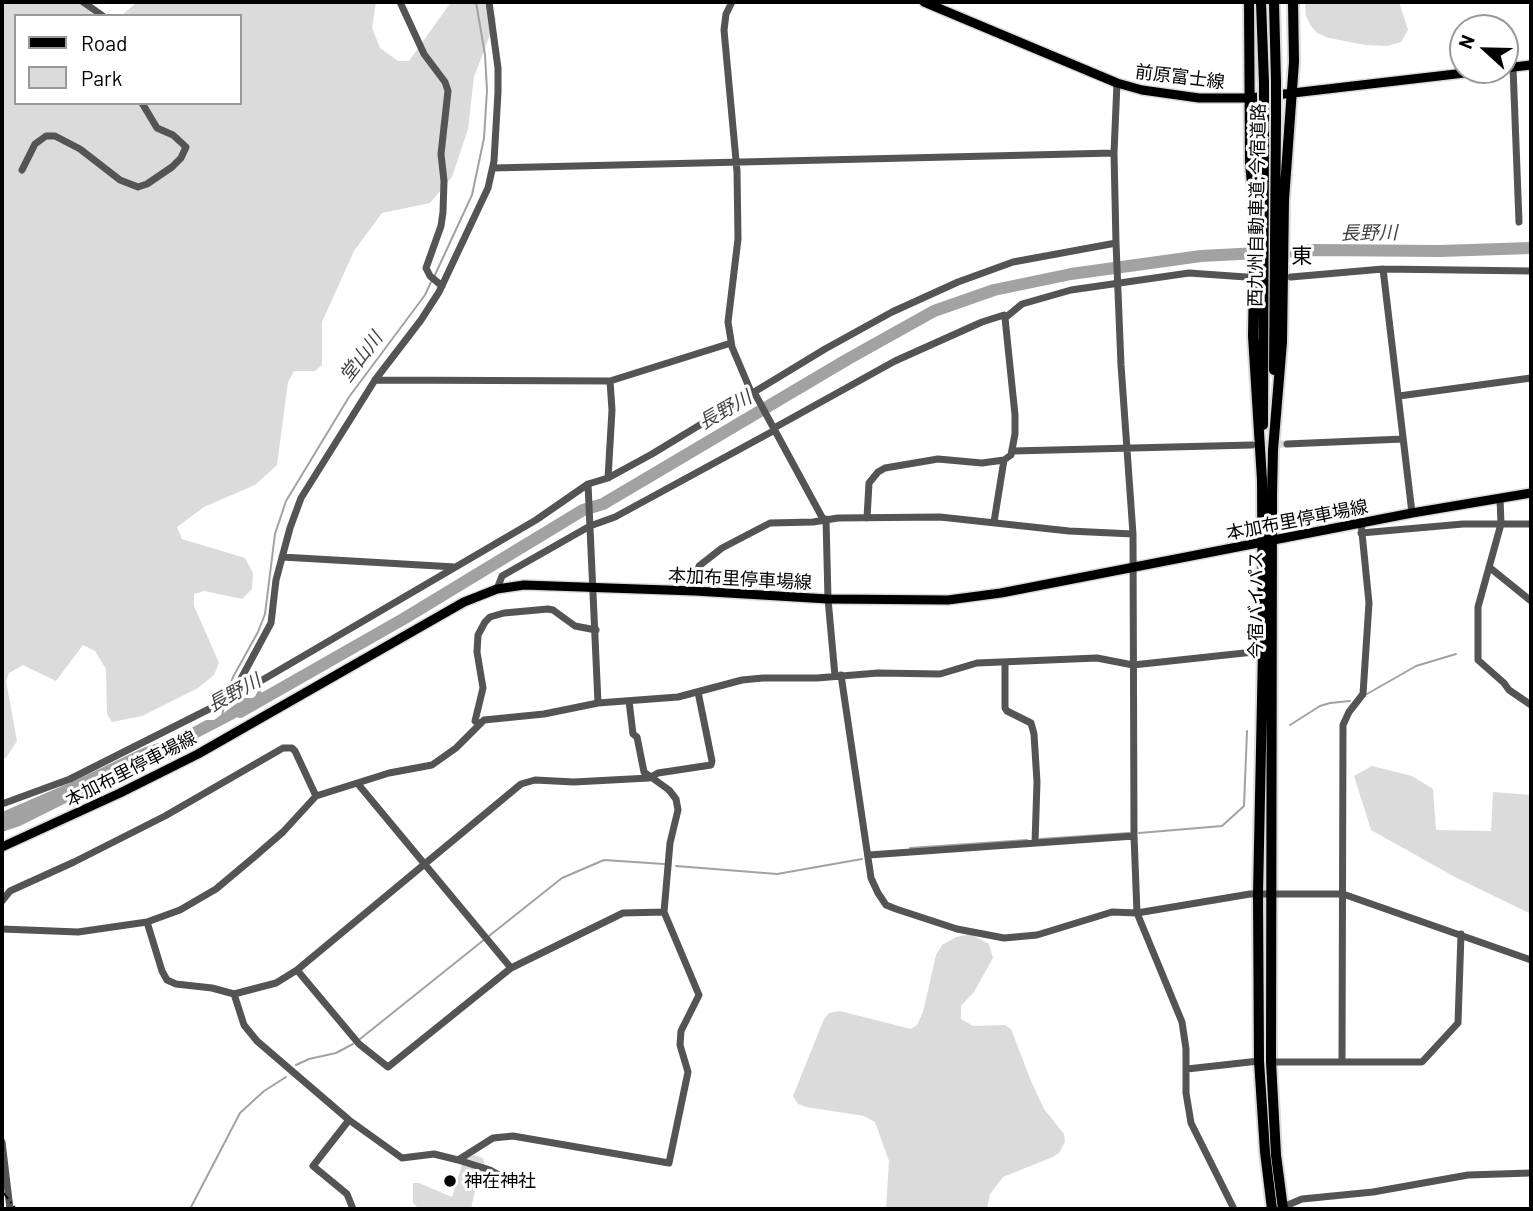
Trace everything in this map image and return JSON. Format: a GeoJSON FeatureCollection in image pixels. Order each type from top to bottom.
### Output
{"type":"FeatureCollection","features":[{"type":"Feature","properties":{"kind":"highway","name":"今宿バイパス"},"geometry":{"type":"LineString","coordinates":[[1249,2],[1250,163],[1269,232],[1273,270],[1253,336],[1262,480],[1263,652],[1258,894],[1265,1061]]}},
{"type":"Feature","properties":{"kind":"highway","name":"西九州自動車道;今宿道路"},"geometry":{"type":"LineString","coordinates":[[1261,2],[1264,83],[1270,119]]}},
{"type":"Feature","properties":{"kind":"highway","name":"西九州自動車道;今宿道路"},"geometry":{"type":"LineString","coordinates":[[1269,232],[1270,119],[1276,82],[1274,2]]}},
{"type":"Feature","properties":{"kind":"highway","name":"今宿バイパス"},"geometry":{"type":"LineString","coordinates":[[1279,1208],[1265,1152],[1265,1061],[1272,894],[1273,450],[1282,342],[1269,232],[1292,92],[1293,2]]}},
{"type":"Feature","properties":{"kind":"highway","name":"西九州自動車道;今宿道路"},"geometry":{"type":"LineString","coordinates":[[1269,408],[1273,270]]}},
{"type":"Feature","properties":{"kind":"highway"},"geometry":{"type":"LineString","coordinates":[[1269,408],[1273,450]]}},
{"type":"Feature","properties":{"kind":"highway"},"geometry":{"type":"LineString","coordinates":[[1262,480],[1269,408]]}},
{"type":"Feature","properties":{"kind":"main road","name":"前原富士線"},"geometry":{"type":"LineString","coordinates":[[924,2],[1117,83],[1142,90],[1199,98],[1250,98],[1449,75]]}},
{"type":"Feature","properties":{"kind":"main road","name":"本加布里停車場線"},"geometry":{"type":"LineString","coordinates":[[2,847],[110,799],[198,754],[464,602],[497,589],[524,585],[695,591],[828,600],[948,600],[1001,593],[1273,541],[1361,528],[1412,513],[1531,493]]}},
{"type":"Feature","properties":{"kind":"street"},"geometry":{"type":"LineString","coordinates":[[83,2],[100,14]]}},
{"type":"Feature","properties":{"kind":"street"},"geometry":{"type":"LineString","coordinates":[[400,2],[424,54],[445,82],[448,91],[441,154],[443,212],[426,268],[430,276],[442,286]]}},
{"type":"Feature","properties":{"kind":"street"},"geometry":{"type":"LineString","coordinates":[[235,696],[241,678],[271,622],[289,528],[301,498],[375,380],[421,320],[442,286],[476,218],[493,168],[498,121],[498,68],[489,2]]}},
{"type":"Feature","properties":{"kind":"street"},"geometry":{"type":"LineString","coordinates":[[732,2],[724,21],[724,30],[736,163],[738,239],[727,322],[731,343],[754,393],[825,519],[828,600],[838,676],[871,878],[886,905],[977,934],[1004,938],[1052,931],[1112,912],[1137,913],[1258,894],[1343,894],[1531,960]]}},
{"type":"Feature","properties":{"kind":"street"},"geometry":{"type":"LineString","coordinates":[[1117,83],[1114,153],[1116,243],[1133,534],[1134,836],[1137,913],[1182,1022],[1187,1069],[1186,1093],[1191,1123],[1234,1209]]}},
{"type":"Feature","properties":{"kind":"street"},"geometry":{"type":"LineString","coordinates":[[1510,84],[1518,222]]}},
{"type":"Feature","properties":{"kind":"street"},"geometry":{"type":"LineString","coordinates":[[22,170],[35,144],[46,136],[55,136],[71,142],[120,180],[138,187],[147,184],[172,167],[181,158],[186,147],[173,135],[157,128],[143,105]]}},
{"type":"Feature","properties":{"kind":"street"},"geometry":{"type":"LineString","coordinates":[[493,168],[1114,153]]}},
{"type":"Feature","properties":{"kind":"street"},"geometry":{"type":"LineString","coordinates":[[2,804],[70,779],[235,696],[860,329],[958,282],[1013,262],[1116,243]]}},
{"type":"Feature","properties":{"kind":"street"},"geometry":{"type":"LineString","coordinates":[[1273,270],[1531,271]]}},
{"type":"Feature","properties":{"kind":"street"},"geometry":{"type":"LineString","coordinates":[[1383,270],[1412,513]]}},
{"type":"Feature","properties":{"kind":"street"},"geometry":{"type":"LineString","coordinates":[[1005,318],[1022,304],[1071,289],[1189,273],[1246,277]]}},
{"type":"Feature","properties":{"kind":"street"},"geometry":{"type":"LineString","coordinates":[[497,589],[502,576],[590,525],[615,517],[895,361],[982,322],[1004,316],[1005,318]]}},
{"type":"Feature","properties":{"kind":"street"},"geometry":{"type":"LineString","coordinates":[[867,518],[868,487],[872,479],[886,468],[938,459],[982,463],[1004,460],[1013,451],[1015,415],[1005,318]]}},
{"type":"Feature","properties":{"kind":"street"},"geometry":{"type":"LineString","coordinates":[[375,380],[610,381],[731,343]]}},
{"type":"Feature","properties":{"kind":"street"},"geometry":{"type":"LineString","coordinates":[[1399,396],[1531,378]]}},
{"type":"Feature","properties":{"kind":"street"},"geometry":{"type":"LineString","coordinates":[[608,478],[612,410],[610,381]]}},
{"type":"Feature","properties":{"kind":"street"},"geometry":{"type":"LineString","coordinates":[[1287,444],[1403,439]]}},
{"type":"Feature","properties":{"kind":"street"},"geometry":{"type":"LineString","coordinates":[[1013,451],[1252,445]]}},
{"type":"Feature","properties":{"kind":"street"},"geometry":{"type":"LineString","coordinates":[[994,522],[1004,460]]}},
{"type":"Feature","properties":{"kind":"street"},"geometry":{"type":"LineString","coordinates":[[589,488],[598,703]]}},
{"type":"Feature","properties":{"kind":"street"},"geometry":{"type":"LineString","coordinates":[[1500,498],[1501,524],[1478,607],[1478,660],[1509,690],[1531,705]]}},
{"type":"Feature","properties":{"kind":"street"},"geometry":{"type":"LineString","coordinates":[[695,591],[699,566],[722,548],[770,523],[940,517],[1069,531],[1133,534]]}},
{"type":"Feature","properties":{"kind":"street"},"geometry":{"type":"LineString","coordinates":[[1342,1061],[1343,724],[1363,694],[1369,603],[1361,528],[1531,524]]}},
{"type":"Feature","properties":{"kind":"street"},"geometry":{"type":"LineString","coordinates":[[282,557],[456,566]]}},
{"type":"Feature","properties":{"kind":"street"},"geometry":{"type":"LineString","coordinates":[[1489,567],[1531,601]]}},
{"type":"Feature","properties":{"kind":"street"},"geometry":{"type":"LineString","coordinates":[[479,723],[475,721],[483,688],[477,652],[478,635],[490,617],[548,609],[575,626],[596,630]]}},
{"type":"Feature","properties":{"kind":"street"},"geometry":{"type":"LineString","coordinates":[[2,929],[78,932],[147,922],[180,910],[216,889],[283,832],[316,796],[389,774],[432,765],[456,748],[484,720],[698,692],[742,680],[940,674],[977,663],[1097,658],[1133,665],[1263,652]]}},
{"type":"Feature","properties":{"kind":"street"},"geometry":{"type":"LineString","coordinates":[[1005,662],[1005,708],[1031,723],[1034,734],[1037,782],[1035,843]]}},
{"type":"Feature","properties":{"kind":"street"},"geometry":{"type":"LineString","coordinates":[[147,922],[167,980],[234,994],[276,983],[297,970],[511,792],[528,781],[575,782],[649,778],[658,773],[711,765],[698,692]]}},
{"type":"Feature","properties":{"kind":"street"},"geometry":{"type":"LineString","coordinates":[[458,1160],[493,1138],[513,1136],[669,1163],[688,1072],[680,1045],[681,1031],[699,995],[664,912],[670,843],[678,810],[676,799],[669,790],[649,778],[641,764],[629,701]]}},
{"type":"Feature","properties":{"kind":"street"},"geometry":{"type":"LineString","coordinates":[[2,901],[10,891],[152,822],[284,748],[295,751],[316,796]]}},
{"type":"Feature","properties":{"kind":"street"},"geometry":{"type":"LineString","coordinates":[[358,784],[511,968]]}},
{"type":"Feature","properties":{"kind":"street"},"geometry":{"type":"LineString","coordinates":[[869,855],[1134,836]]}},
{"type":"Feature","properties":{"kind":"street"},"geometry":{"type":"LineString","coordinates":[[297,970],[359,1044],[388,1067],[511,968],[623,913],[664,912]]}},
{"type":"Feature","properties":{"kind":"street"},"geometry":{"type":"LineString","coordinates":[[1187,1069],[1265,1061],[1422,1062],[1458,1023],[1461,934]]}},
{"type":"Feature","properties":{"kind":"street"},"geometry":{"type":"LineString","coordinates":[[234,994],[250,1035],[349,1120],[402,1158],[434,1154],[490,1170],[508,1180]]}},
{"type":"Feature","properties":{"kind":"street"},"geometry":{"type":"LineString","coordinates":[[349,1120],[313,1166],[346,1194],[353,1209]]}},
{"type":"Feature","properties":{"kind":"street"},"geometry":{"type":"LineString","coordinates":[[2,1142],[10,1209]]}},
{"type":"Feature","properties":{"kind":"street"},"geometry":{"type":"LineString","coordinates":[[1279,1208],[1313,1197],[1373,1192],[1468,1175],[1531,1173]]}},
{"type":"Feature","properties":{"kind":"green space"},"geometry":{"type":"Polygon","coordinates":[[[2,2],[88,2],[93,14],[14,14],[14,105],[242,105],[242,14],[123,14],[137,2],[376,2],[372,28],[380,48],[398,61],[409,61],[451,2],[484,2],[496,19],[474,77],[468,129],[452,177],[430,203],[382,213],[354,251],[322,322],[322,365],[315,371],[294,371],[288,382],[277,465],[255,485],[204,507],[177,527],[182,539],[245,558],[253,573],[252,589],[242,599],[204,591],[194,594],[194,606],[219,663],[214,675],[198,688],[142,716],[112,722],[107,714],[106,669],[95,651],[83,645],[56,681],[23,665],[9,673],[6,681],[17,741],[6,758],[2,758],[2,2]]]}},
{"type":"Feature","properties":{"kind":"green space"},"geometry":{"type":"Polygon","coordinates":[[[1305,2],[1399,2],[1408,30],[1401,42],[1387,46],[1329,38],[1317,33],[1311,26],[1306,16],[1305,2]]]}},
{"type":"Feature","properties":{"kind":"green space"},"geometry":{"type":"Polygon","coordinates":[[[1372,766],[1412,776],[1433,789],[1436,830],[1491,831],[1493,792],[1531,795],[1531,917],[1529,913],[1455,877],[1371,830],[1354,776],[1372,766]]]}},
{"type":"Feature","properties":{"kind":"green space"},"geometry":{"type":"Polygon","coordinates":[[[970,934],[989,944],[993,958],[974,992],[961,1006],[961,1019],[973,1026],[1005,1025],[1011,1029],[1044,1109],[1064,1134],[1065,1142],[1059,1153],[1053,1157],[1003,1177],[990,1194],[987,1209],[886,1209],[889,1161],[875,1122],[864,1116],[806,1107],[798,1104],[793,1096],[824,1019],[829,1013],[840,1011],[911,1029],[917,1025],[923,1012],[936,955],[942,945],[956,937],[970,934]]]}},
{"type":"Feature","properties":{"kind":"green space"},"geometry":{"type":"Polygon","coordinates":[[[474,1155],[483,1158],[485,1166],[471,1209],[423,1209],[413,1203],[413,1183],[452,1197],[464,1158],[474,1155]]]}},
{"type":"Feature","properties":{"kind":"shaded area"},"geometry":{"type":"Polygon","coordinates":[[[258,691],[261,691],[263,697],[255,701],[252,709],[138,769],[20,826],[2,832],[2,812],[143,748],[173,738],[206,720],[214,720],[244,698],[254,698],[258,691]]]}},
{"type":"Feature","properties":{"kind":"waterway","name":"堂山川"},"geometry":{"type":"LineString","coordinates":[[434,277],[472,195],[484,138],[487,90],[485,55],[476,2]]}},
{"type":"Feature","properties":{"kind":"waterway","name":"長野川"},"geometry":{"type":"LineString","coordinates":[[240,712],[405,618],[583,510],[603,504],[934,311],[994,290],[1071,274],[1201,256],[1316,250],[1440,251],[1531,248]]}},
{"type":"Feature","properties":{"kind":"waterway","name":"堂山川"},"geometry":{"type":"LineString","coordinates":[[226,696],[265,614],[275,534],[286,501],[349,397],[425,295],[431,282]]}},
{"type":"Feature","properties":{"kind":"waterway"},"geometry":{"type":"LineString","coordinates":[[1367,694],[1416,666],[1456,654]]}},
{"type":"Feature","properties":{"kind":"waterway"},"geometry":{"type":"LineString","coordinates":[[1290,725],[1320,706],[1350,701]]}},
{"type":"Feature","properties":{"kind":"waterway","name":"堂山川"},"geometry":{"type":"LineString","coordinates":[[222,717],[224,705]]}},
{"type":"Feature","properties":{"kind":"waterway"},"geometry":{"type":"LineString","coordinates":[[1139,833],[1222,826],[1244,806],[1247,731]]}},
{"type":"Feature","properties":{"kind":"waterway"},"geometry":{"type":"LineString","coordinates":[[1040,839],[1129,833]]}},
{"type":"Feature","properties":{"kind":"waterway"},"geometry":{"type":"LineString","coordinates":[[910,848],[1027,840]]}},
{"type":"Feature","properties":{"kind":"waterway"},"geometry":{"type":"LineString","coordinates":[[676,866],[777,874],[862,859]]}},
{"type":"Feature","properties":{"kind":"waterway"},"geometry":{"type":"LineString","coordinates":[[489,936],[562,878],[604,860],[664,864]]}},
{"type":"Feature","properties":{"kind":"waterway"},"geometry":{"type":"LineString","coordinates":[[360,1039],[485,939]]}},
{"type":"Feature","properties":{"kind":"waterway"},"geometry":{"type":"LineString","coordinates":[[296,1065],[336,1053],[353,1044]]}},
{"type":"Feature","properties":{"kind":"waterway"},"geometry":{"type":"LineString","coordinates":[[190,1209],[240,1113],[264,1091],[286,1077]]}},
{"type":"Feature","properties":{"kind":"tunnel"},"geometry":{"type":"LineString","coordinates":[[1256,445],[1287,444]]}},
{"type":"Feature","properties":{"kind":"railway"},"geometry":{"type":"LineString","coordinates":[[2,1191],[16,1209]]}},
{"type":"Feature","properties":{"kind":"place","name":"神在神社"},"geometry":{"type":"Point","coordinates":[450,1181]}},
{"type":"Feature","properties":{"kind":"district","name":"東"},"geometry":{"type":"Point","coordinates":[1302,256]}}]}
